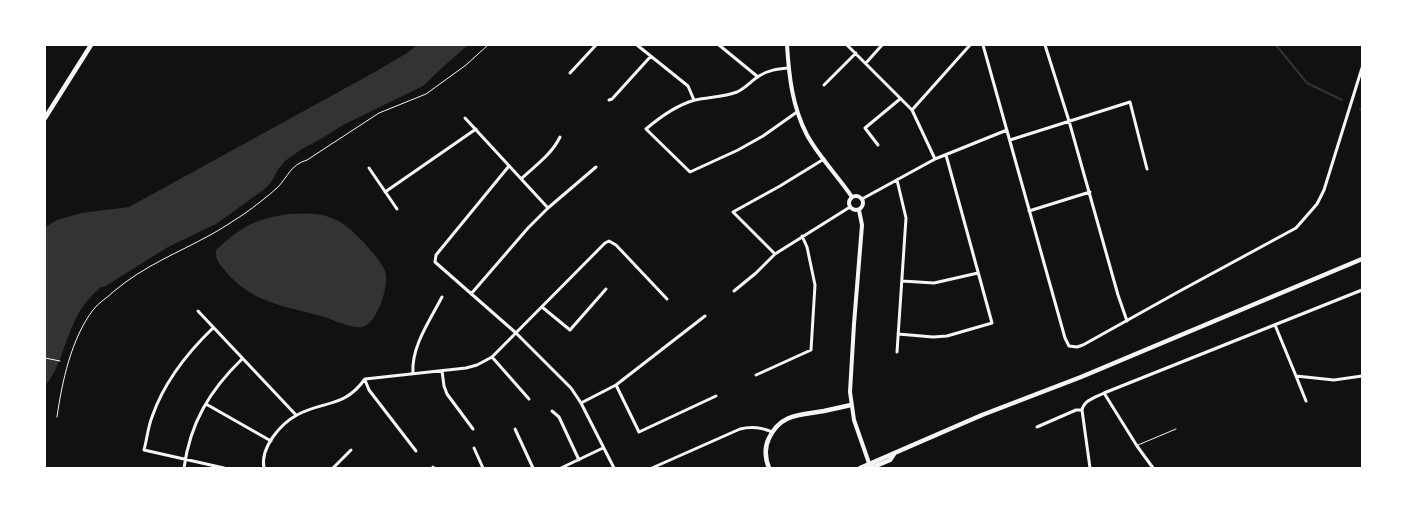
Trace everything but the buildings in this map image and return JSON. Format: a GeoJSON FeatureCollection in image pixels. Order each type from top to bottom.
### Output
{"type":"FeatureCollection","features":[{"type":"Feature","properties":{"kind":"main road"},"geometry":{"type":"LineString","coordinates":[[45,118],[91,45]]}},
{"type":"Feature","properties":{"kind":"main road"},"geometry":{"type":"LineString","coordinates":[[871,468],[895,453],[982,415],[1081,377],[1362,259]]}},
{"type":"Feature","properties":{"kind":"main road"},"geometry":{"type":"LineString","coordinates":[[768,467],[765,448],[775,427],[792,416],[851,405]]}},
{"type":"Feature","properties":{"kind":"main road"},"geometry":{"type":"LineString","coordinates":[[860,468],[879,462]]}},
{"type":"Feature","properties":{"kind":"street"},"geometry":{"type":"LineString","coordinates":[[570,73],[596,45]]}},
{"type":"Feature","properties":{"kind":"street"},"geometry":{"type":"LineString","coordinates":[[638,45],[688,86],[694,100]]}},
{"type":"Feature","properties":{"kind":"street"},"geometry":{"type":"LineString","coordinates":[[719,45],[758,77]]}},
{"type":"Feature","properties":{"kind":"street"},"geometry":{"type":"LineString","coordinates":[[787,45],[788,68],[797,112],[808,135],[852,198]]}},
{"type":"Feature","properties":{"kind":"street"},"geometry":{"type":"LineString","coordinates":[[847,45],[912,110],[936,159]]}},
{"type":"Feature","properties":{"kind":"street"},"geometry":{"type":"LineString","coordinates":[[866,63],[882,45]]}},
{"type":"Feature","properties":{"kind":"street"},"geometry":{"type":"LineString","coordinates":[[912,110],[970,45]]}},
{"type":"Feature","properties":{"kind":"street"},"geometry":{"type":"LineString","coordinates":[[982,45],[1065,338],[1069,346],[1077,347],[1296,228],[1317,204],[1324,190],[1362,68]]}},
{"type":"Feature","properties":{"kind":"street"},"geometry":{"type":"LineString","coordinates":[[1044,45],[1070,121],[1118,295],[1127,321]]}},
{"type":"Feature","properties":{"kind":"street"},"geometry":{"type":"LineString","coordinates":[[824,85],[856,53]]}},
{"type":"Feature","properties":{"kind":"street"},"geometry":{"type":"LineString","coordinates":[[609,100],[651,56]]}},
{"type":"Feature","properties":{"kind":"street"},"geometry":{"type":"LineString","coordinates":[[788,68],[769,71],[738,91],[694,100],[678,106],[660,117],[646,129],[690,172],[763,136],[797,112]]}},
{"type":"Feature","properties":{"kind":"street"},"geometry":{"type":"LineString","coordinates":[[878,145],[865,128],[900,99]]}},
{"type":"Feature","properties":{"kind":"street"},"geometry":{"type":"LineString","coordinates":[[1010,140],[1130,102],[1147,169]]}},
{"type":"Feature","properties":{"kind":"street"},"geometry":{"type":"LineString","coordinates":[[465,118],[548,208]]}},
{"type":"Feature","properties":{"kind":"street"},"geometry":{"type":"LineString","coordinates":[[386,192],[476,129]]}},
{"type":"Feature","properties":{"kind":"street"},"geometry":{"type":"LineString","coordinates":[[862,200],[936,159],[1007,130]]}},
{"type":"Feature","properties":{"kind":"street"},"geometry":{"type":"LineString","coordinates":[[522,178],[556,145],[560,138]]}},
{"type":"Feature","properties":{"kind":"street"},"geometry":{"type":"LineString","coordinates":[[898,334],[933,337],[947,336],[992,323],[946,155]]}},
{"type":"Feature","properties":{"kind":"street"},"geometry":{"type":"LineString","coordinates":[[775,254],[732,212],[780,186],[824,158]]}},
{"type":"Feature","properties":{"kind":"street"},"geometry":{"type":"LineString","coordinates":[[509,166],[436,255],[435,262],[516,333],[562,377],[581,403],[614,468]]}},
{"type":"Feature","properties":{"kind":"street"},"geometry":{"type":"LineString","coordinates":[[471,294],[528,228],[548,208],[596,167]]}},
{"type":"Feature","properties":{"kind":"street"},"geometry":{"type":"LineString","coordinates":[[369,168],[397,209]]}},
{"type":"Feature","properties":{"kind":"street"},"geometry":{"type":"LineString","coordinates":[[897,180],[906,218],[897,352]]}},
{"type":"Feature","properties":{"kind":"street"},"geometry":{"type":"LineString","coordinates":[[1029,211],[1090,192]]}},
{"type":"Feature","properties":{"kind":"street"},"geometry":{"type":"LineString","coordinates":[[852,198],[858,197],[862,200]]}},
{"type":"Feature","properties":{"kind":"street"},"geometry":{"type":"LineString","coordinates":[[850,207],[852,198]]}},
{"type":"Feature","properties":{"kind":"street"},"geometry":{"type":"LineString","coordinates":[[859,210],[863,206],[862,200]]}},
{"type":"Feature","properties":{"kind":"street"},"geometry":{"type":"LineString","coordinates":[[850,207],[854,210],[859,210]]}},
{"type":"Feature","properties":{"kind":"street"},"geometry":{"type":"LineString","coordinates":[[734,292],[758,272],[775,254],[850,207]]}},
{"type":"Feature","properties":{"kind":"street"},"geometry":{"type":"LineString","coordinates":[[859,210],[862,225],[851,364],[851,405],[859,439],[871,468]]}},
{"type":"Feature","properties":{"kind":"street"},"geometry":{"type":"LineString","coordinates":[[756,376],[811,350],[815,285],[807,246],[802,236]]}},
{"type":"Feature","properties":{"kind":"street"},"geometry":{"type":"LineString","coordinates":[[264,468],[263,460],[271,441],[286,423],[296,415],[344,399],[356,390],[364,379],[466,368],[492,358],[605,243],[610,241],[616,245],[667,299]]}},
{"type":"Feature","properties":{"kind":"street"},"geometry":{"type":"LineString","coordinates":[[902,281],[934,283],[978,272]]}},
{"type":"Feature","properties":{"kind":"street"},"geometry":{"type":"LineString","coordinates":[[542,307],[570,330],[606,289]]}},
{"type":"Feature","properties":{"kind":"street"},"geometry":{"type":"LineString","coordinates":[[1090,468],[1082,410],[1086,402],[1104,393],[1362,290]]}},
{"type":"Feature","properties":{"kind":"street"},"geometry":{"type":"LineString","coordinates":[[413,373],[412,365],[415,352],[442,297]]}},
{"type":"Feature","properties":{"kind":"street"},"geometry":{"type":"LineString","coordinates":[[198,311],[296,415]]}},
{"type":"Feature","properties":{"kind":"street"},"geometry":{"type":"LineString","coordinates":[[581,403],[616,384],[705,316]]}},
{"type":"Feature","properties":{"kind":"street"},"geometry":{"type":"LineString","coordinates":[[1275,325],[1306,401]]}},
{"type":"Feature","properties":{"kind":"street"},"geometry":{"type":"LineString","coordinates":[[213,328],[186,356],[160,398],[151,418],[144,450],[224,468]]}},
{"type":"Feature","properties":{"kind":"street"},"geometry":{"type":"LineString","coordinates":[[184,468],[194,426],[224,376],[242,358]]}},
{"type":"Feature","properties":{"kind":"street"},"geometry":{"type":"LineString","coordinates":[[492,358],[530,400]]}},
{"type":"Feature","properties":{"kind":"street"},"geometry":{"type":"LineString","coordinates":[[442,371],[447,394],[473,429]]}},
{"type":"Feature","properties":{"kind":"street"},"geometry":{"type":"LineString","coordinates":[[1296,376],[1334,380],[1362,376]]}},
{"type":"Feature","properties":{"kind":"street"},"geometry":{"type":"LineString","coordinates":[[364,379],[369,390],[416,451]]}},
{"type":"Feature","properties":{"kind":"street"},"geometry":{"type":"LineString","coordinates":[[616,384],[639,432],[716,396]]}},
{"type":"Feature","properties":{"kind":"street"},"geometry":{"type":"LineString","coordinates":[[1104,393],[1153,468]]}},
{"type":"Feature","properties":{"kind":"street"},"geometry":{"type":"LineString","coordinates":[[206,404],[271,441]]}},
{"type":"Feature","properties":{"kind":"street"},"geometry":{"type":"LineString","coordinates":[[1037,427],[1076,410],[1082,410]]}},
{"type":"Feature","properties":{"kind":"street"},"geometry":{"type":"LineString","coordinates":[[552,411],[559,417],[578,460]]}},
{"type":"Feature","properties":{"kind":"street"},"geometry":{"type":"LineString","coordinates":[[652,468],[740,429],[754,426],[772,432]]}},
{"type":"Feature","properties":{"kind":"street"},"geometry":{"type":"LineString","coordinates":[[515,429],[533,468]]}},
{"type":"Feature","properties":{"kind":"street"},"geometry":{"type":"LineString","coordinates":[[474,448],[483,468]]}},
{"type":"Feature","properties":{"kind":"street"},"geometry":{"type":"LineString","coordinates":[[561,468],[603,448]]}},
{"type":"Feature","properties":{"kind":"street"},"geometry":{"type":"LineString","coordinates":[[333,468],[351,450]]}},
{"type":"Feature","properties":{"kind":"lane"},"geometry":{"type":"LineString","coordinates":[[1137,446],[1176,429]]}},
{"type":"Feature","properties":{"kind":"path"},"geometry":{"type":"LineString","coordinates":[[57,418],[69,363],[81,329],[94,308],[139,272],[212,234],[249,210],[277,188],[289,171],[301,162],[379,113],[426,94],[466,66],[488,45]]}},
{"type":"Feature","properties":{"kind":"path"},"geometry":{"type":"LineString","coordinates":[[45,358],[60,361]]}},
{"type":"Feature","properties":{"kind":"shaded area"},"geometry":{"type":"Polygon","coordinates":[[[417,45],[468,45],[423,86],[343,125],[285,161],[266,188],[216,224],[168,247],[104,287],[101,287],[78,314],[58,364],[45,386],[45,227],[57,220],[81,213],[129,207],[373,73],[417,45]]]}},
{"type":"Feature","properties":{"kind":"shaded area"},"geometry":{"type":"Polygon","coordinates":[[[288,214],[319,214],[338,221],[356,235],[381,263],[386,275],[384,292],[377,311],[368,324],[361,327],[350,326],[270,302],[237,283],[220,265],[216,257],[216,250],[234,235],[249,225],[288,214]]]}},
{"type":"Feature","properties":{"kind":"waterway"},"geometry":{"type":"LineString","coordinates":[[1276,45],[1307,83],[1342,100]]}}]}
